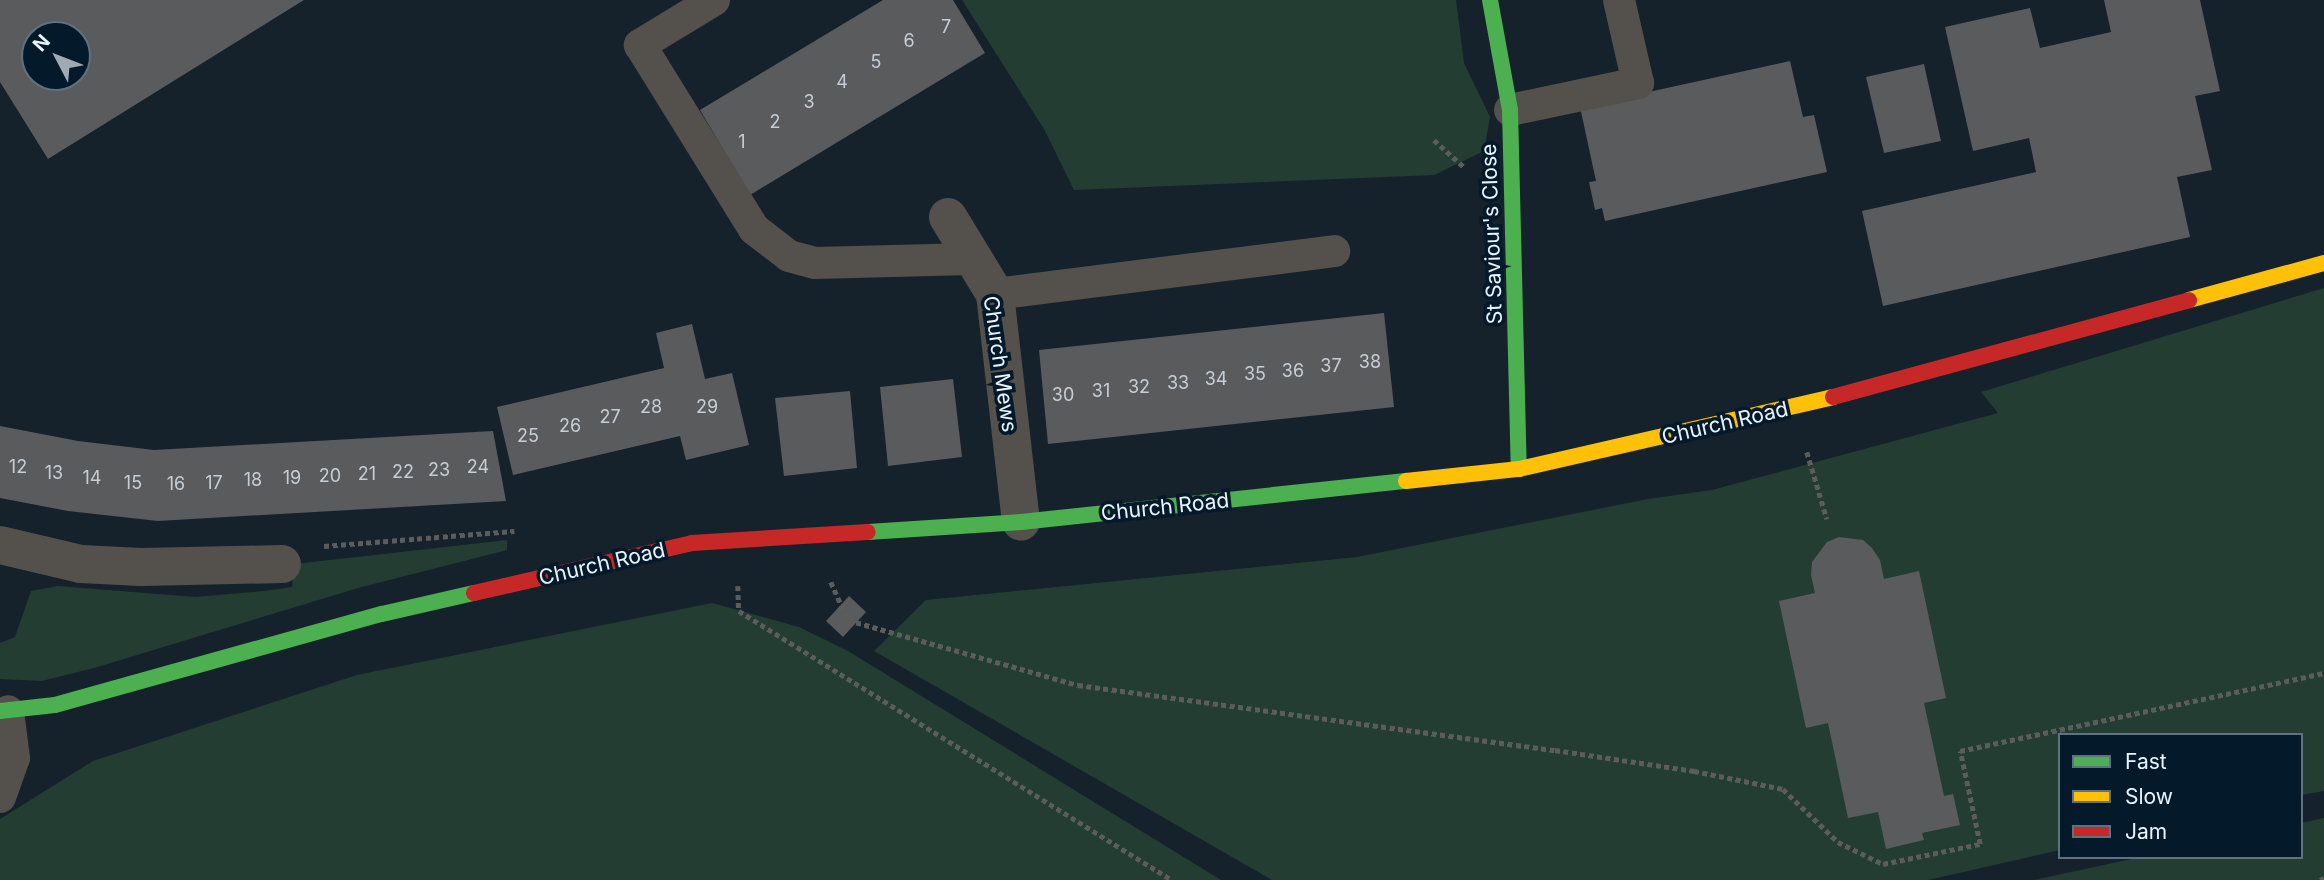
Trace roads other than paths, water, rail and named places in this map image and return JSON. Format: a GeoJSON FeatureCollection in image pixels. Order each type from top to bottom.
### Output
{"type":"FeatureCollection","features":[{"type":"Feature","properties":{"kind":"street","name":"St Saviour's Close"},"geometry":{"type":"LineString","coordinates":[[1490,0],[1510,110],[1519,469]]}},
{"type":"Feature","properties":{"kind":"street","name":"Church Mews"},"geometry":{"type":"LineString","coordinates":[[948,217],[971,259],[995,294],[1021,522]]}},
{"type":"Feature","properties":{"kind":"street","name":"Church Road"},"geometry":{"type":"LineString","coordinates":[[4,711],[55,705],[382,614],[692,543],[1021,522],[1519,469],[1798,407],[2324,263]]}},
{"type":"Feature","properties":{"kind":"street"},"geometry":{"type":"LineString","coordinates":[[0,545],[81,564],[141,567],[282,564]]}},
{"type":"Feature","properties":{"kind":"lane"},"geometry":{"type":"LineString","coordinates":[[714,0],[640,45],[754,229],[789,256],[815,263],[971,259]]}},
{"type":"Feature","properties":{"kind":"lane"},"geometry":{"type":"LineString","coordinates":[[1510,110],[1638,83],[1619,0]]}},
{"type":"Feature","properties":{"kind":"lane"},"geometry":{"type":"LineString","coordinates":[[995,294],[1334,251]]}},
{"type":"Feature","properties":{"kind":"lane"},"geometry":{"type":"LineString","coordinates":[[0,797],[14,758],[4,711]]}}]}
